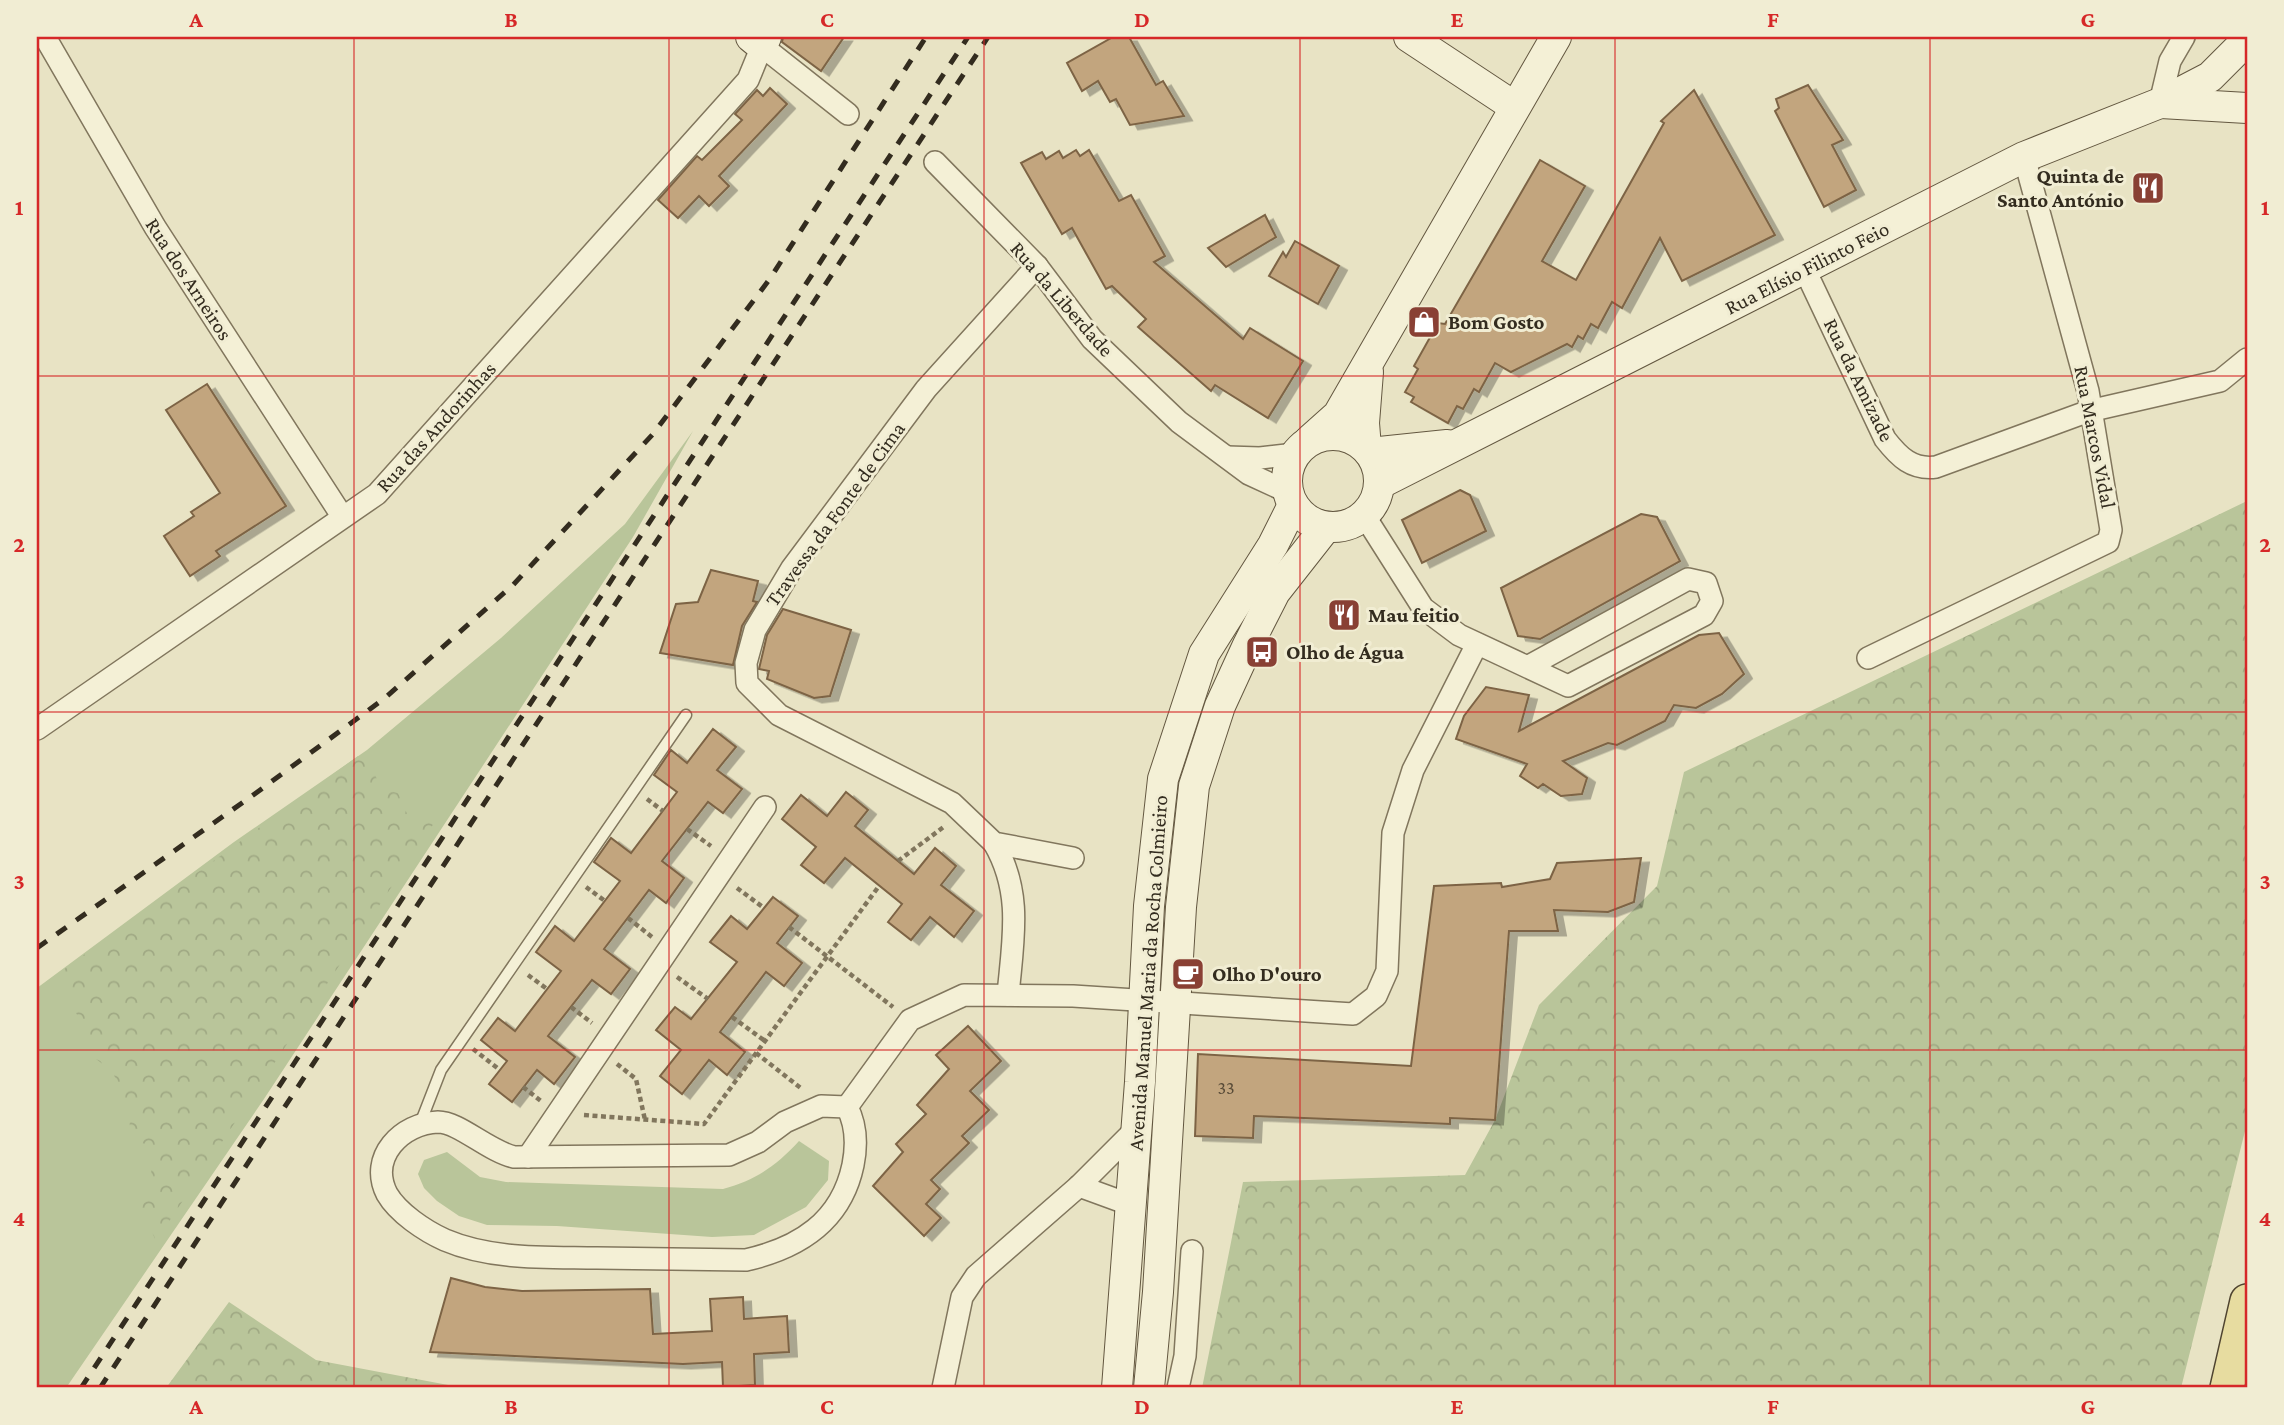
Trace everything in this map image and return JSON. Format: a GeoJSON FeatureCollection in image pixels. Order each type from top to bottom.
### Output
{"type":"FeatureCollection","features":[{"type":"Feature","properties":{"kind":"main road"},"geometry":{"type":"LineString","coordinates":[[1409,37],[1515,107]]}},
{"type":"Feature","properties":{"kind":"main road"},"geometry":{"type":"LineString","coordinates":[[1369,365],[1364,423],[1368,451],[1378,471],[1379,484],[1373,504],[1353,523],[1326,527],[1313,523],[1290,499],[1286,479],[1303,447],[1338,415],[1369,365],[1556,37]]}},
{"type":"Feature","properties":{"kind":"main road","name":"Rua Elísio Filinto Feio"},"geometry":{"type":"LineString","coordinates":[[1379,484],[2024,157],[2160,103],[2210,77],[2247,40]]}},
{"type":"Feature","properties":{"kind":"main road"},"geometry":{"type":"LineString","coordinates":[[2160,103],[2247,108]]}},
{"type":"Feature","properties":{"kind":"main road"},"geometry":{"type":"LineString","coordinates":[[1303,447],[1340,435],[1368,451]]}},
{"type":"Feature","properties":{"kind":"main road","name":"Rua Elísio Filinto Feio"},"geometry":{"type":"LineString","coordinates":[[1368,451],[1458,444]]}},
{"type":"Feature","properties":{"kind":"main road","name":"Avenida Manuel Maria da Rocha Colmieiro"},"geometry":{"type":"LineString","coordinates":[[1117,1388],[1149,906],[1163,779],[1204,654],[1273,545],[1290,499]]}},
{"type":"Feature","properties":{"kind":"main road","name":"Avenida Manuel Maria da Rocha Colmieiro"},"geometry":{"type":"LineString","coordinates":[[1149,1388],[1188,1003],[1181,907],[1194,786],[1220,706],[1275,592],[1326,527]]}},
{"type":"Feature","properties":{"kind":"main road"},"geometry":{"type":"LineString","coordinates":[[2227,1388],[2247,1301]]}},
{"type":"Feature","properties":{"kind":"street","name":"Rua dos Arneiros"},"geometry":{"type":"LineString","coordinates":[[45,37],[155,228],[342,516]]}},
{"type":"Feature","properties":{"kind":"street"},"geometry":{"type":"LineString","coordinates":[[2160,103],[2170,61],[2184,37]]}},
{"type":"Feature","properties":{"kind":"street","name":"Rua das Andorinhas"},"geometry":{"type":"LineString","coordinates":[[37,729],[377,494],[748,80],[759,40]]}},
{"type":"Feature","properties":{"kind":"street"},"geometry":{"type":"LineString","coordinates":[[759,40],[848,114]]}},
{"type":"Feature","properties":{"kind":"street","name":"Rua Marcos Vidal"},"geometry":{"type":"LineString","coordinates":[[1868,658],[2108,542],[2111,511],[2089,411],[2088,391],[2024,157]]}},
{"type":"Feature","properties":{"kind":"street","name":"Rua da Liberdade"},"geometry":{"type":"LineString","coordinates":[[935,162],[1037,266],[1092,339],[1179,422],[1250,474],[1290,499]]}},
{"type":"Feature","properties":{"kind":"street","name":"Travessa da Fonte de Cima"},"geometry":{"type":"LineString","coordinates":[[1008,995],[1014,924],[1013,886],[1008,866],[994,843],[952,803],[779,715],[747,683],[746,663],[755,629],[792,568],[926,389],[1037,266]]}},
{"type":"Feature","properties":{"kind":"street","name":"Rua da Amizade"},"geometry":{"type":"LineString","coordinates":[[1805,270],[1885,439],[1899,456],[1920,469],[1936,467],[2089,411]]}},
{"type":"Feature","properties":{"kind":"street"},"geometry":{"type":"LineString","coordinates":[[2089,411],[2220,381],[2247,359]]}},
{"type":"Feature","properties":{"kind":"street"},"geometry":{"type":"LineString","coordinates":[[1227,457],[1260,458],[1303,447]]}},
{"type":"Feature","properties":{"kind":"street"},"geometry":{"type":"LineString","coordinates":[[1364,515],[1423,608],[1459,635],[1568,686],[1704,615],[1712,601],[1706,583],[1688,579],[1529,666]]}},
{"type":"Feature","properties":{"kind":"street"},"geometry":{"type":"LineString","coordinates":[[847,1107],[910,1020],[964,995],[1188,1003],[1353,1014],[1376,996],[1387,971],[1393,833],[1413,770],[1477,644]]}},
{"type":"Feature","properties":{"kind":"street"},"geometry":{"type":"LineString","coordinates":[[528,1157],[765,807]]}},
{"type":"Feature","properties":{"kind":"street"},"geometry":{"type":"LineString","coordinates":[[994,843],[1073,859]]}},
{"type":"Feature","properties":{"kind":"street"},"geometry":{"type":"LineString","coordinates":[[821,1106],[847,1107],[855,1123],[855,1156],[843,1200],[827,1219],[802,1239],[776,1253],[746,1260],[524,1257],[462,1246],[427,1231],[401,1210],[388,1196],[383,1184],[384,1159],[389,1146],[403,1132],[419,1124],[441,1122],[461,1129],[499,1153],[528,1157],[729,1155],[758,1142],[785,1122],[821,1106]]}},
{"type":"Feature","properties":{"kind":"street"},"geometry":{"type":"LineString","coordinates":[[943,1388],[962,1297],[976,1276],[1079,1186],[1135,1130]]}},
{"type":"Feature","properties":{"kind":"street"},"geometry":{"type":"LineString","coordinates":[[1079,1186],[1131,1205]]}},
{"type":"Feature","properties":{"kind":"street"},"geometry":{"type":"LineString","coordinates":[[1178,1388],[1185,1356],[1192,1251]]}},
{"type":"Feature","properties":{"kind":"lane"},"geometry":{"type":"LineString","coordinates":[[419,1124],[441,1070],[686,715]]}},
{"type":"Feature","properties":{"kind":"path"},"geometry":{"type":"LineString","coordinates":[[898,861],[964,812]]}},
{"type":"Feature","properties":{"kind":"path"},"geometry":{"type":"LineString","coordinates":[[687,829],[764,908]]}},
{"type":"Feature","properties":{"kind":"path"},"geometry":{"type":"LineString","coordinates":[[558,1113],[704,1124],[879,886]]}},
{"type":"Feature","properties":{"kind":"path"},"geometry":{"type":"LineString","coordinates":[[789,927],[910,1020]]}},
{"type":"Feature","properties":{"kind":"path"},"geometry":{"type":"LineString","coordinates":[[514,964],[547,989]]}},
{"type":"Feature","properties":{"kind":"path"},"geometry":{"type":"LineString","coordinates":[[659,964],[708,999]]}},
{"type":"Feature","properties":{"kind":"path"},"geometry":{"type":"LineString","coordinates":[[732,1017],[765,1041]]}},
{"type":"Feature","properties":{"kind":"path"},"geometry":{"type":"LineString","coordinates":[[462,1040],[500,1070]]}},
{"type":"Feature","properties":{"kind":"path"},"geometry":{"type":"LineString","coordinates":[[600,1051],[636,1079],[645,1120]]}},
{"type":"Feature","properties":{"kind":"path"},"geometry":{"type":"LineString","coordinates":[[756,1053],[807,1093]]}},
{"type":"Feature","properties":{"kind":"green space"},"geometry":{"type":"Polygon","coordinates":[[[693,431],[633,537],[264,1099],[66,1388],[37,1388],[37,988],[234,842],[367,750],[501,638],[625,524],[693,431]]]}},
{"type":"Feature","properties":{"kind":"green space"},"geometry":{"type":"Polygon","coordinates":[[[2247,501],[2247,1123],[2181,1388],[1202,1388],[1243,1182],[1465,1175],[1495,1120],[1539,1005],[1657,886],[1684,772],[2247,501]]]}},
{"type":"Feature","properties":{"kind":"green space"},"geometry":{"type":"Polygon","coordinates":[[[358,756],[372,769],[382,789],[398,793],[408,816],[414,819],[438,817],[156,1241],[139,1204],[150,1180],[155,1146],[128,1140],[131,1111],[112,1071],[96,1059],[59,973],[358,756]]]}},
{"type":"Feature","properties":{"kind":"green space"},"geometry":{"type":"Polygon","coordinates":[[[799,1141],[829,1161],[828,1180],[806,1207],[754,1235],[712,1237],[557,1226],[487,1225],[459,1216],[437,1201],[424,1188],[418,1174],[424,1160],[447,1152],[480,1177],[506,1182],[723,1189],[765,1171],[799,1141]]]}},
{"type":"Feature","properties":{"kind":"green space"},"geometry":{"type":"Polygon","coordinates":[[[229,1302],[316,1360],[464,1388],[166,1388],[229,1302]]]}},
{"type":"Feature","properties":{"kind":"building"},"geometry":{"type":"Polygon","coordinates":[[[783,37],[844,37],[821,71],[782,42],[783,37]]]}},
{"type":"Feature","properties":{"kind":"building"},"geometry":{"type":"Polygon","coordinates":[[[1113,37],[1129,37],[1156,85],[1163,81],[1184,116],[1130,125],[1116,99],[1110,102],[1098,81],[1082,91],[1067,63],[1113,37]]]}},
{"type":"Feature","properties":{"kind":"building"},"geometry":{"type":"Polygon","coordinates":[[[1808,85],[1843,140],[1832,145],[1856,190],[1824,207],[1775,111],[1779,108],[1776,99],[1808,85]]]}},
{"type":"Feature","properties":{"kind":"building"},"geometry":{"type":"Polygon","coordinates":[[[770,88],[787,104],[719,176],[729,186],[709,206],[699,196],[678,218],[658,200],[697,156],[702,160],[742,120],[735,114],[757,90],[763,96],[770,88]]]}},
{"type":"Feature","properties":{"kind":"building"},"geometry":{"type":"Polygon","coordinates":[[[1694,90],[1775,235],[1682,281],[1660,238],[1622,308],[1612,302],[1598,328],[1591,324],[1583,339],[1578,336],[1572,347],[1567,344],[1511,372],[1495,363],[1479,392],[1474,389],[1463,409],[1457,406],[1448,423],[1411,402],[1414,397],[1405,392],[1418,369],[1414,366],[1438,323],[1445,324],[1540,160],[1585,186],[1542,261],[1576,280],[1664,123],[1661,121],[1694,90]]]}},
{"type":"Feature","properties":{"kind":"building"},"geometry":{"type":"Polygon","coordinates":[[[1076,150],[1080,156],[1089,150],[1119,201],[1131,195],[1165,256],[1154,262],[1243,339],[1250,328],[1303,361],[1268,418],[1215,385],[1211,391],[1138,327],[1146,319],[1112,286],[1106,289],[1072,228],[1062,234],[1021,163],[1042,152],[1046,159],[1059,151],[1063,158],[1076,150]]]}},
{"type":"Feature","properties":{"kind":"building"},"geometry":{"type":"Polygon","coordinates":[[[1265,215],[1276,237],[1226,267],[1208,248],[1265,215]]]}},
{"type":"Feature","properties":{"kind":"building"},"geometry":{"type":"Polygon","coordinates":[[[1295,241],[1339,266],[1318,304],[1269,276],[1283,252],[1286,257],[1295,241]]]}},
{"type":"Feature","properties":{"kind":"building"},"geometry":{"type":"Polygon","coordinates":[[[207,384],[286,506],[216,551],[220,556],[190,576],[164,536],[194,516],[191,512],[220,493],[166,410],[207,384]]]}},
{"type":"Feature","properties":{"kind":"building"},"geometry":{"type":"Polygon","coordinates":[[[1460,490],[1470,495],[1486,531],[1422,563],[1402,520],[1460,490]]]}},
{"type":"Feature","properties":{"kind":"building"},"geometry":{"type":"Polygon","coordinates":[[[1641,514],[1657,517],[1680,561],[1540,639],[1518,636],[1501,588],[1641,514]]]}},
{"type":"Feature","properties":{"kind":"building"},"geometry":{"type":"Polygon","coordinates":[[[711,570],[758,581],[753,601],[757,602],[742,626],[733,665],[660,653],[676,604],[698,602],[711,570]]]}},
{"type":"Feature","properties":{"kind":"building"},"geometry":{"type":"Polygon","coordinates":[[[783,609],[851,630],[830,696],[814,698],[767,679],[769,671],[759,669],[767,635],[783,609]]]}},
{"type":"Feature","properties":{"kind":"building"},"geometry":{"type":"Polygon","coordinates":[[[1719,633],[1744,674],[1722,694],[1696,708],[1674,705],[1665,721],[1617,745],[1608,743],[1563,761],[1587,778],[1582,794],[1561,796],[1543,784],[1538,788],[1520,776],[1527,764],[1456,739],[1464,716],[1486,687],[1529,695],[1519,731],[1699,635],[1719,633]]]}},
{"type":"Feature","properties":{"kind":"building"},"geometry":{"type":"Polygon","coordinates":[[[713,729],[736,747],[717,770],[742,789],[723,813],[708,802],[662,861],[684,878],[666,903],[649,890],[604,949],[630,969],[611,994],[592,980],[548,1036],[575,1057],[554,1084],[537,1070],[512,1102],[489,1084],[507,1061],[481,1040],[498,1018],[515,1031],[561,971],[536,952],[555,926],[574,941],[620,881],[594,862],[611,838],[631,853],[677,792],[654,775],[671,750],[687,763],[713,729]]]}},
{"type":"Feature","properties":{"kind":"building"},"geometry":{"type":"Polygon","coordinates":[[[846,792],[868,810],[855,826],[914,874],[935,848],[956,866],[941,885],[974,911],[954,937],[930,917],[911,940],[888,922],[902,904],[845,858],[824,883],[801,865],[816,847],[782,819],[801,795],[827,816],[846,792]]]}},
{"type":"Feature","properties":{"kind":"building"},"geometry":{"type":"Polygon","coordinates":[[[1641,858],[1634,902],[1608,912],[1554,910],[1558,931],[1509,931],[1495,1120],[1450,1118],[1450,1124],[1254,1116],[1253,1138],[1195,1136],[1198,1054],[1411,1066],[1434,886],[1501,883],[1502,887],[1550,879],[1557,863],[1641,858]]]}},
{"type":"Feature","properties":{"kind":"building"},"geometry":{"type":"Polygon","coordinates":[[[773,897],[798,916],[777,943],[802,963],[784,986],[766,972],[720,1032],[745,1052],[727,1075],[709,1060],[682,1094],[660,1076],[681,1050],[656,1030],[675,1007],[691,1019],[737,962],[710,942],[731,916],[747,929],[773,897]]]}},
{"type":"Feature","properties":{"kind":"building"},"geometry":{"type":"Polygon","coordinates":[[[968,1026],[1001,1061],[970,1091],[989,1110],[962,1136],[969,1143],[931,1180],[940,1189],[926,1204],[941,1218],[924,1236],[873,1186],[903,1152],[896,1144],[926,1114],[917,1105],[949,1069],[936,1055],[968,1026]]]}},
{"type":"Feature","properties":{"kind":"building"},"geometry":{"type":"Polygon","coordinates":[[[451,1278],[485,1287],[522,1291],[650,1289],[653,1334],[712,1331],[710,1299],[743,1297],[744,1319],[787,1316],[789,1352],[754,1354],[755,1385],[723,1387],[722,1362],[683,1364],[430,1352],[451,1278]]]}},
{"type":"Feature","properties":{"kind":"railway"},"geometry":{"type":"LineString","coordinates":[[37,948],[385,698],[513,585],[653,434],[769,280],[926,37]]}},
{"type":"Feature","properties":{"kind":"railway"},"geometry":{"type":"LineString","coordinates":[[81,1388],[968,37]]}},
{"type":"Feature","properties":{"kind":"railway"},"geometry":{"type":"LineString","coordinates":[[100,1388],[988,37]]}},
{"type":"Feature","properties":{"kind":"place","name":"Quinta de Santo António"},"geometry":{"type":"Point","coordinates":[2148,188]}},
{"type":"Feature","properties":{"kind":"place","name":"Bom Gosto"},"geometry":{"type":"Point","coordinates":[1424,322]}},
{"type":"Feature","properties":{"kind":"place","name":"Mau feitio"},"geometry":{"type":"Point","coordinates":[1344,615]}},
{"type":"Feature","properties":{"kind":"place","name":"Olho de Água"},"geometry":{"type":"Point","coordinates":[1262,652]}},
{"type":"Feature","properties":{"kind":"place","name":"Olho D'ouro"},"geometry":{"type":"Point","coordinates":[1188,974]}}]}
